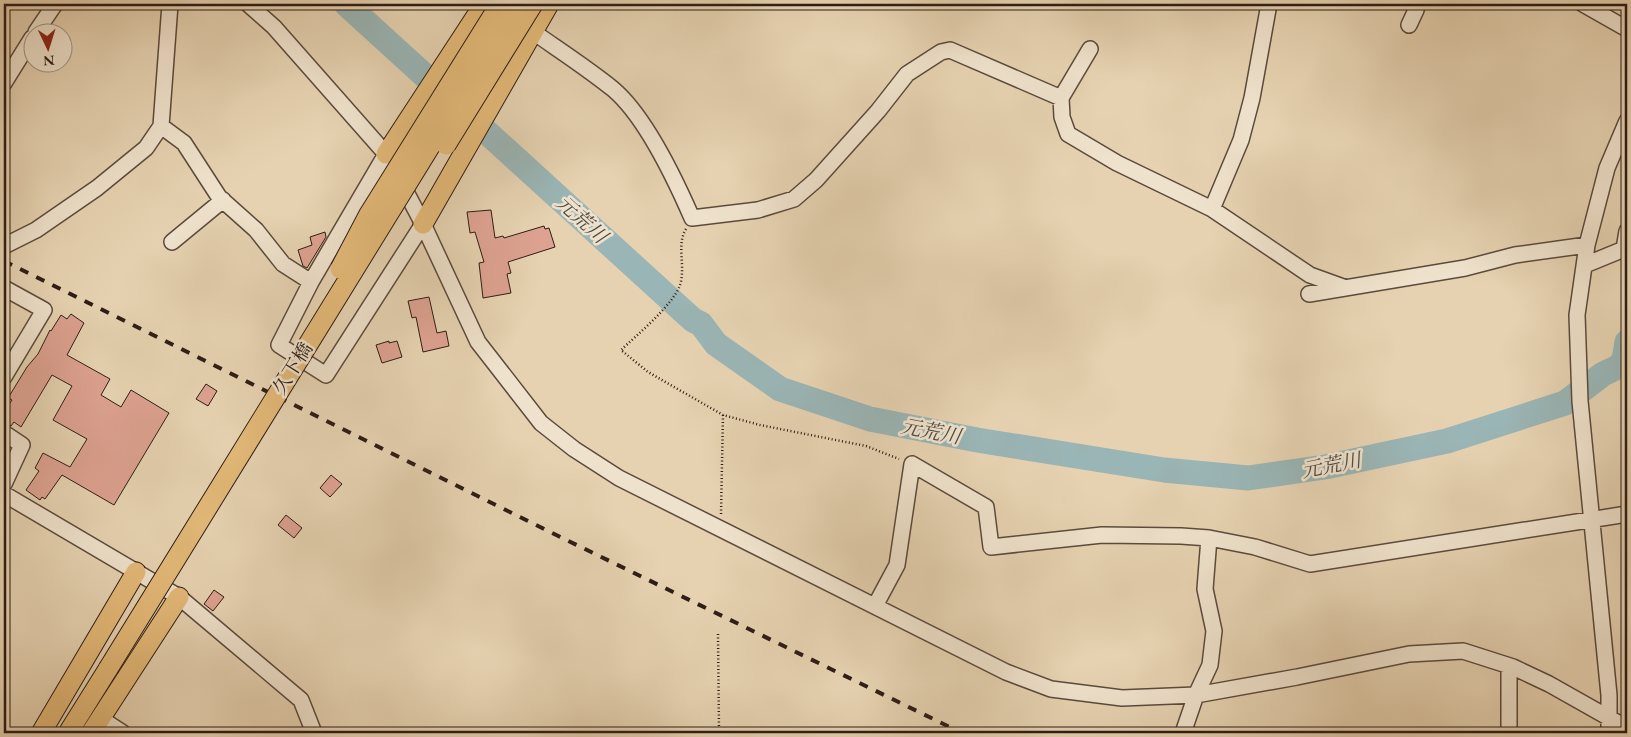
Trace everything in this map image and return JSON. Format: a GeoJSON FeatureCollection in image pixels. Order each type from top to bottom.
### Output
{"type":"FeatureCollection","features":[{"type":"Feature","properties":{"kind":"main road"},"geometry":{"type":"LineString","coordinates":[[386,154],[484,4]]}},
{"type":"Feature","properties":{"kind":"main road"},"geometry":{"type":"LineString","coordinates":[[261,418],[369,214],[500,4]]}},
{"type":"Feature","properties":{"kind":"main road","name":"久下橋"},"geometry":{"type":"LineString","coordinates":[[68,733],[518,4]]}},
{"type":"Feature","properties":{"kind":"main road"},"geometry":{"type":"LineString","coordinates":[[261,418],[377,255],[533,4]]}},
{"type":"Feature","properties":{"kind":"main road"},"geometry":{"type":"LineString","coordinates":[[423,224],[549,4]]}},
{"type":"Feature","properties":{"kind":"main road"},"geometry":{"type":"LineString","coordinates":[[41,733],[136,572]]}},
{"type":"Feature","properties":{"kind":"main road"},"geometry":{"type":"LineString","coordinates":[[96,726],[179,597]]}},
{"type":"Feature","properties":{"kind":"street"},"geometry":{"type":"LineString","coordinates":[[43,22],[55,4]]}},
{"type":"Feature","properties":{"kind":"street"},"geometry":{"type":"LineString","coordinates":[[4,246],[36,230],[97,188],[146,148],[161,126],[170,4]]}},
{"type":"Feature","properties":{"kind":"street"},"geometry":{"type":"LineString","coordinates":[[248,4],[274,27],[386,154],[423,224],[478,342],[541,424],[574,449],[619,478],[1006,672],[1051,688],[1122,698],[1196,695],[1297,678],[1410,654],[1463,652],[1509,666],[1549,684],[1610,727],[1627,728]]}},
{"type":"Feature","properties":{"kind":"street"},"geometry":{"type":"LineString","coordinates":[[1212,209],[1241,140],[1252,98],[1269,4]]}},
{"type":"Feature","properties":{"kind":"street"},"geometry":{"type":"LineString","coordinates":[[1409,24],[1416,10],[1414,4]]}},
{"type":"Feature","properties":{"kind":"street"},"geometry":{"type":"LineString","coordinates":[[1583,4],[1627,29]]}},
{"type":"Feature","properties":{"kind":"street"},"geometry":{"type":"LineString","coordinates":[[532,31],[614,90],[629,106],[670,168],[692,218],[758,210],[794,199],[816,180],[878,111],[907,74],[941,52],[950,50],[1061,98]]}},
{"type":"Feature","properties":{"kind":"street"},"geometry":{"type":"LineString","coordinates":[[1090,49],[1061,98],[1062,116],[1068,134],[1118,163],[1212,209],[1310,275],[1346,288]]}},
{"type":"Feature","properties":{"kind":"street"},"geometry":{"type":"LineString","coordinates":[[4,82],[22,54]]}},
{"type":"Feature","properties":{"kind":"street"},"geometry":{"type":"LineString","coordinates":[[1610,727],[1593,520],[1580,401],[1577,315],[1587,245],[1607,168],[1627,121]]}},
{"type":"Feature","properties":{"kind":"street"},"geometry":{"type":"LineString","coordinates":[[161,126],[184,143],[223,200],[256,230],[283,264],[311,282]]}},
{"type":"Feature","properties":{"kind":"street"},"geometry":{"type":"LineString","coordinates":[[386,154],[311,282],[280,345],[326,375],[423,224]]}},
{"type":"Feature","properties":{"kind":"street"},"geometry":{"type":"LineString","coordinates":[[172,242],[223,200]]}},
{"type":"Feature","properties":{"kind":"street"},"geometry":{"type":"LineString","coordinates":[[1585,265],[1624,249],[1627,231]]}},
{"type":"Feature","properties":{"kind":"street"},"geometry":{"type":"LineString","coordinates":[[1310,294],[1465,268],[1515,255],[1587,245]]}},
{"type":"Feature","properties":{"kind":"street"},"geometry":{"type":"LineString","coordinates":[[4,288],[44,310],[4,377]]}},
{"type":"Feature","properties":{"kind":"street"},"geometry":{"type":"LineString","coordinates":[[4,433],[22,445],[4,484]]}},
{"type":"Feature","properties":{"kind":"street"},"geometry":{"type":"LineString","coordinates":[[875,606],[897,565],[912,464],[986,506],[991,547],[1102,535],[1209,538],[1256,547],[1310,564],[1627,514]]}},
{"type":"Feature","properties":{"kind":"street"},"geometry":{"type":"LineString","coordinates":[[4,494],[179,597],[301,700],[314,733]]}},
{"type":"Feature","properties":{"kind":"street"},"geometry":{"type":"LineString","coordinates":[[1184,733],[1196,695],[1210,665],[1214,631],[1205,589],[1209,538]]}},
{"type":"Feature","properties":{"kind":"street"},"geometry":{"type":"LineString","coordinates":[[1509,666],[1509,733]]}},
{"type":"Feature","properties":{"kind":"street"},"geometry":{"type":"LineString","coordinates":[[96,726],[124,733]]}},
{"type":"Feature","properties":{"kind":"path"},"geometry":{"type":"LineString","coordinates":[[692,218],[680,238],[683,264],[680,286],[661,311],[621,350],[648,372],[723,415],[760,426],[866,446],[912,464]]}},
{"type":"Feature","properties":{"kind":"path"},"geometry":{"type":"LineString","coordinates":[[720,530],[723,415]]}},
{"type":"Feature","properties":{"kind":"path"},"geometry":{"type":"LineString","coordinates":[[718,634],[719,730],[723,733]]}},
{"type":"Feature","properties":{"kind":"building"},"geometry":{"type":"Polygon","coordinates":[[[491,210],[495,238],[503,236],[504,238],[544,226],[545,229],[549,228],[555,247],[508,262],[511,273],[507,274],[511,293],[483,298],[479,263],[484,262],[475,232],[470,233],[467,212],[491,210]]]}},
{"type":"Feature","properties":{"kind":"building"},"geometry":{"type":"Polygon","coordinates":[[[325,232],[326,237],[307,268],[303,266],[298,250],[312,245],[310,237],[325,232]]]}},
{"type":"Feature","properties":{"kind":"building"},"geometry":{"type":"Polygon","coordinates":[[[429,297],[437,333],[446,331],[449,346],[423,352],[416,317],[412,318],[408,301],[429,297]]]}},
{"type":"Feature","properties":{"kind":"building"},"geometry":{"type":"Polygon","coordinates":[[[71,314],[84,323],[67,355],[110,379],[101,395],[121,407],[131,390],[169,413],[114,505],[62,475],[45,499],[42,497],[40,500],[26,490],[39,471],[35,468],[43,453],[70,467],[87,439],[53,420],[72,386],[52,375],[21,427],[14,422],[11,426],[4,420],[4,412],[12,400],[8,398],[27,367],[38,354],[50,330],[61,315],[67,319],[71,314]]]}},
{"type":"Feature","properties":{"kind":"building"},"geometry":{"type":"Polygon","coordinates":[[[389,341],[389,343],[397,341],[402,357],[382,363],[376,345],[389,341]]]}},
{"type":"Feature","properties":{"kind":"building"},"geometry":{"type":"Polygon","coordinates":[[[206,384],[217,391],[208,406],[196,399],[206,384]]]}},
{"type":"Feature","properties":{"kind":"building"},"geometry":{"type":"Polygon","coordinates":[[[331,475],[342,484],[330,497],[320,488],[331,475]]]}},
{"type":"Feature","properties":{"kind":"building"},"geometry":{"type":"Polygon","coordinates":[[[286,515],[302,528],[294,538],[278,525],[286,515]]]}},
{"type":"Feature","properties":{"kind":"building"},"geometry":{"type":"Polygon","coordinates":[[[214,590],[224,597],[213,611],[204,604],[214,590]]]}},
{"type":"Feature","properties":{"kind":"waterway","name":"元荒川"},"geometry":{"type":"LineString","coordinates":[[346,4],[693,320],[701,324],[716,344],[780,389],[870,419],[977,440],[1164,470],[1248,478],[1325,467],[1447,441],[1565,403],[1603,374],[1618,367],[1624,360],[1627,342]]}},
{"type":"Feature","properties":{"kind":"railway"},"geometry":{"type":"LineString","coordinates":[[4,261],[546,530],[962,733]]}}]}
